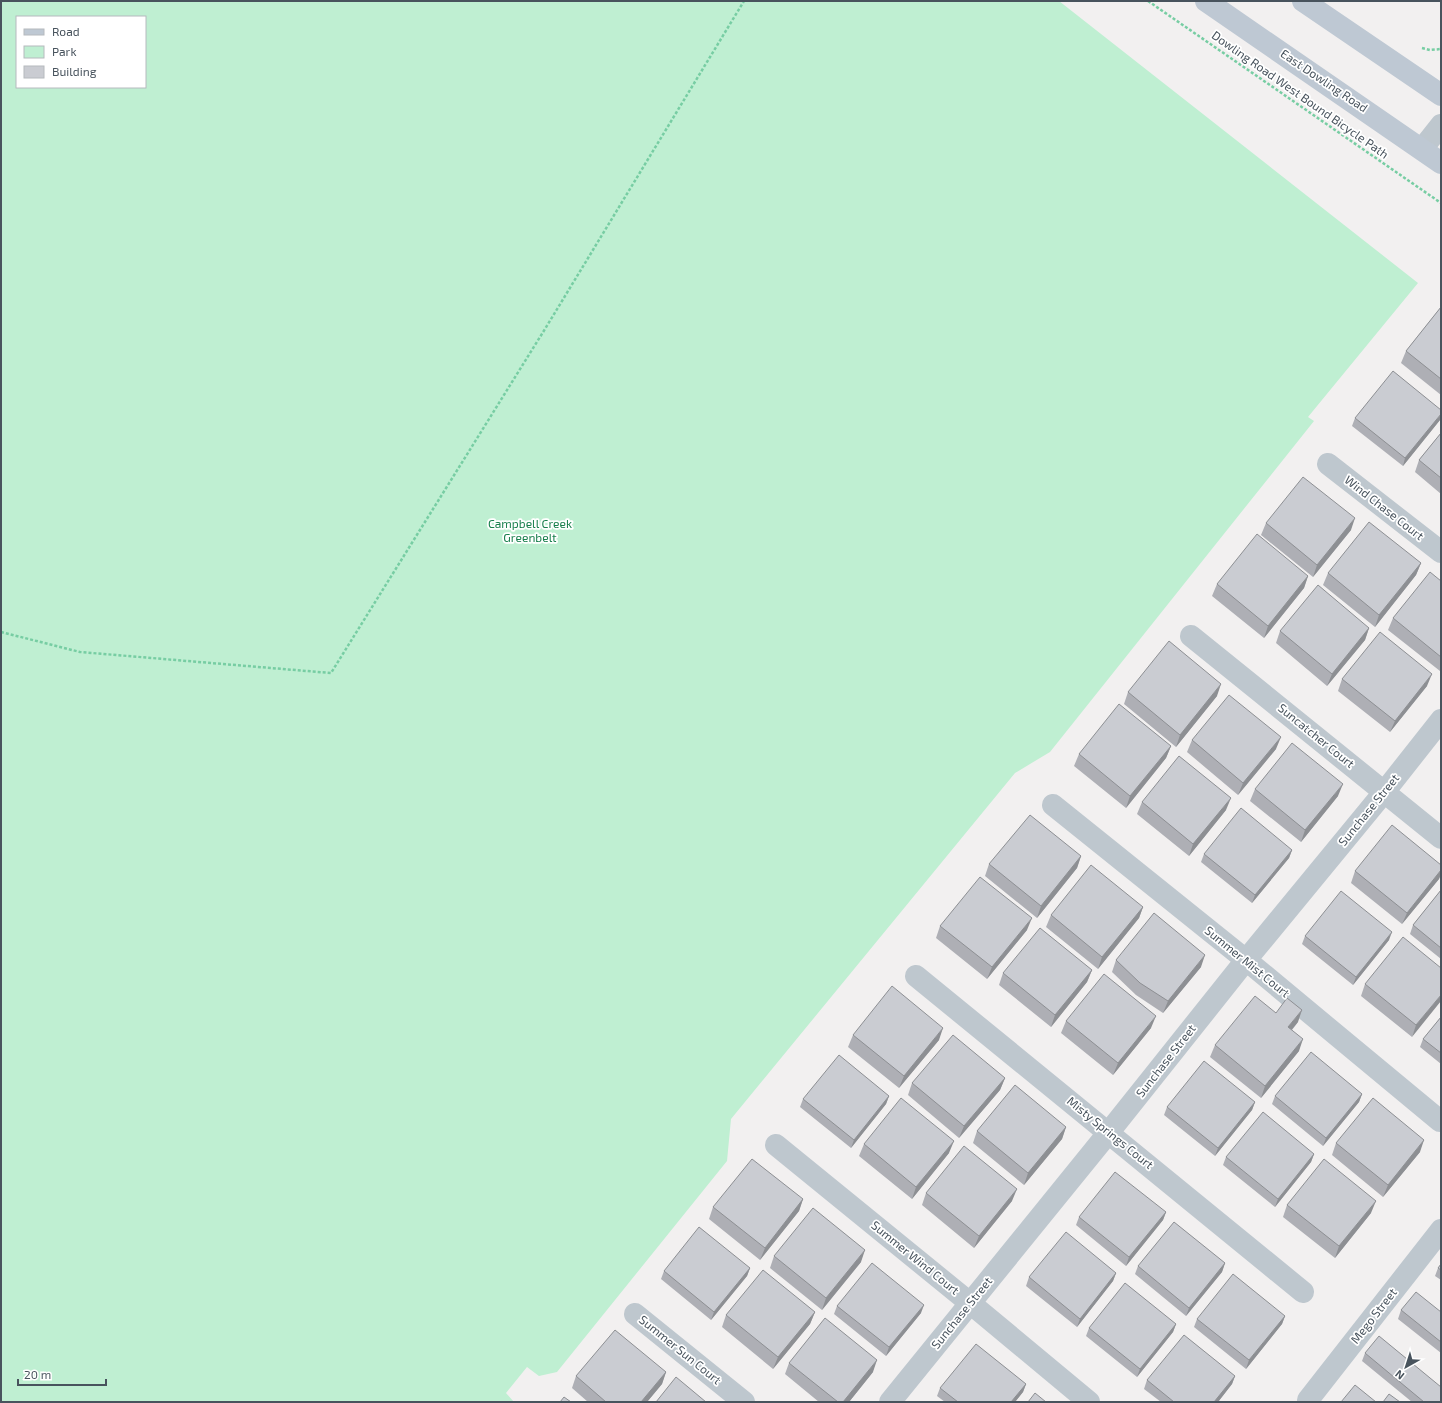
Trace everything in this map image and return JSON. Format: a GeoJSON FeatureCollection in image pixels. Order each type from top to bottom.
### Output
{"type":"FeatureCollection","features":[{"type":"Feature","properties":{"kind":"main road","name":"East Dowling Road"},"geometry":{"type":"LineString","coordinates":[[1206,1],[1441,162]]}},
{"type":"Feature","properties":{"kind":"main road"},"geometry":{"type":"LineString","coordinates":[[1303,1],[1441,95]]}},
{"type":"Feature","properties":{"kind":"street"},"geometry":{"type":"LineString","coordinates":[[1422,149],[1441,125]]}},
{"type":"Feature","properties":{"kind":"street","name":"Wind Chase Court"},"geometry":{"type":"LineString","coordinates":[[1328,464],[1441,552]]}},
{"type":"Feature","properties":{"kind":"street","name":"Suncatcher Court"},"geometry":{"type":"LineString","coordinates":[[1191,636],[1385,791],[1441,838]]}},
{"type":"Feature","properties":{"kind":"street","name":"Sunchase Street"},"geometry":{"type":"LineString","coordinates":[[890,1402],[1441,720]]}},
{"type":"Feature","properties":{"kind":"street","name":"Summer Mist Court"},"geometry":{"type":"LineString","coordinates":[[1052,805],[1246,960],[1440,1121]]}},
{"type":"Feature","properties":{"kind":"street","name":"Misty Springs Court"},"geometry":{"type":"LineString","coordinates":[[916,976],[1109,1132],[1303,1292]]}},
{"type":"Feature","properties":{"kind":"street","name":"Summer Wind Court"},"geometry":{"type":"LineString","coordinates":[[776,1145],[1089,1402]]}},
{"type":"Feature","properties":{"kind":"street","name":"Mego Street"},"geometry":{"type":"LineString","coordinates":[[1308,1402],[1308,1400],[1441,1230]]}},
{"type":"Feature","properties":{"kind":"street","name":"Summer Sun Court"},"geometry":{"type":"LineString","coordinates":[[635,1314],[744,1402]]}},
{"type":"Feature","properties":{"kind":"path"},"geometry":{"type":"LineString","coordinates":[[1,632],[80,652],[331,673],[549,322],[744,1]]}},
{"type":"Feature","properties":{"kind":"path","name":"Dowling Road West Bound Bicycle Path"},"geometry":{"type":"LineString","coordinates":[[1148,1],[1441,203]]}},
{"type":"Feature","properties":{"kind":"green space","name":"Campbell Creek Greenbelt"},"geometry":{"type":"Polygon","coordinates":[[[1,1],[1059,1],[1418,283],[1308,417],[1314,421],[1050,752],[1015,773],[731,1119],[727,1161],[557,1372],[539,1376],[527,1367],[506,1393],[514,1402],[1,1402],[1,1]]]}},
{"type":"Feature","properties":{"kind":"building"},"geometry":{"type":"Polygon","coordinates":[[[1441,307],[1441,379],[1406,351],[1441,307]]]}},
{"type":"Feature","properties":{"kind":"building"},"geometry":{"type":"Polygon","coordinates":[[[1393,371],[1441,410],[1441,414],[1405,458],[1355,418],[1393,371]]]}},
{"type":"Feature","properties":{"kind":"building"},"geometry":{"type":"Polygon","coordinates":[[[1441,433],[1441,478],[1419,460],[1441,433]]]}},
{"type":"Feature","properties":{"kind":"building"},"geometry":{"type":"Polygon","coordinates":[[[1303,477],[1355,518],[1317,565],[1266,523],[1303,477]]]}},
{"type":"Feature","properties":{"kind":"building"},"geometry":{"type":"Polygon","coordinates":[[[1369,522],[1421,563],[1379,615],[1328,573],[1369,522]]]}},
{"type":"Feature","properties":{"kind":"building"},"geometry":{"type":"Polygon","coordinates":[[[1257,534],[1308,576],[1268,626],[1217,584],[1257,534]]]}},
{"type":"Feature","properties":{"kind":"building"},"geometry":{"type":"Polygon","coordinates":[[[1430,572],[1441,581],[1441,657],[1393,618],[1430,572]]]}},
{"type":"Feature","properties":{"kind":"building"},"geometry":{"type":"Polygon","coordinates":[[[1318,585],[1369,628],[1332,674],[1280,631],[1318,585]]]}},
{"type":"Feature","properties":{"kind":"building"},"geometry":{"type":"Polygon","coordinates":[[[1380,632],[1432,674],[1395,721],[1342,679],[1380,632]]]}},
{"type":"Feature","properties":{"kind":"building"},"geometry":{"type":"Polygon","coordinates":[[[1169,641],[1221,684],[1180,735],[1128,692],[1169,641]]]}},
{"type":"Feature","properties":{"kind":"building"},"geometry":{"type":"Polygon","coordinates":[[[1229,695],[1281,737],[1243,783],[1192,740],[1229,695]]]}},
{"type":"Feature","properties":{"kind":"building"},"geometry":{"type":"Polygon","coordinates":[[[1119,704],[1171,746],[1130,796],[1079,754],[1119,704]]]}},
{"type":"Feature","properties":{"kind":"building"},"geometry":{"type":"Polygon","coordinates":[[[1292,743],[1343,784],[1305,830],[1255,789],[1292,743]]]}},
{"type":"Feature","properties":{"kind":"building"},"geometry":{"type":"Polygon","coordinates":[[[1179,756],[1231,798],[1193,844],[1142,802],[1179,756]]]}},
{"type":"Feature","properties":{"kind":"building"},"geometry":{"type":"Polygon","coordinates":[[[1241,808],[1292,850],[1255,895],[1204,854],[1241,808]]]}},
{"type":"Feature","properties":{"kind":"building"},"geometry":{"type":"Polygon","coordinates":[[[1030,815],[1081,856],[1041,906],[989,864],[1030,815]]]}},
{"type":"Feature","properties":{"kind":"building"},"geometry":{"type":"Polygon","coordinates":[[[1392,825],[1441,865],[1441,870],[1407,913],[1355,871],[1392,825]]]}},
{"type":"Feature","properties":{"kind":"building"},"geometry":{"type":"Polygon","coordinates":[[[1091,865],[1143,907],[1102,957],[1051,915],[1091,865]]]}},
{"type":"Feature","properties":{"kind":"building"},"geometry":{"type":"Polygon","coordinates":[[[980,877],[1032,918],[992,967],[940,926],[980,877]]]}},
{"type":"Feature","properties":{"kind":"building"},"geometry":{"type":"Polygon","coordinates":[[[1441,890],[1441,948],[1413,925],[1441,890]]]}},
{"type":"Feature","properties":{"kind":"building"},"geometry":{"type":"Polygon","coordinates":[[[1341,891],[1392,932],[1356,977],[1305,936],[1341,891]]]}},
{"type":"Feature","properties":{"kind":"building"},"geometry":{"type":"Polygon","coordinates":[[[1154,913],[1205,955],[1168,1001],[1140,983],[1116,960],[1154,913]]]}},
{"type":"Feature","properties":{"kind":"building"},"geometry":{"type":"Polygon","coordinates":[[[1040,928],[1092,970],[1055,1015],[1003,973],[1040,928]]]}},
{"type":"Feature","properties":{"kind":"building"},"geometry":{"type":"Polygon","coordinates":[[[1403,937],[1441,968],[1441,995],[1416,1025],[1365,984],[1403,937]]]}},
{"type":"Feature","properties":{"kind":"building"},"geometry":{"type":"Polygon","coordinates":[[[1104,974],[1156,1016],[1118,1063],[1066,1021],[1104,974]]]}},
{"type":"Feature","properties":{"kind":"building"},"geometry":{"type":"Polygon","coordinates":[[[892,986],[943,1028],[904,1076],[853,1035],[892,986]]]}},
{"type":"Feature","properties":{"kind":"building"},"geometry":{"type":"Polygon","coordinates":[[[1255,996],[1276,1013],[1287,998],[1302,1010],[1288,1027],[1303,1039],[1265,1086],[1215,1045],[1255,996]]]}},
{"type":"Feature","properties":{"kind":"building"},"geometry":{"type":"Polygon","coordinates":[[[1441,1017],[1441,1053],[1423,1039],[1441,1017]]]}},
{"type":"Feature","properties":{"kind":"building"},"geometry":{"type":"Polygon","coordinates":[[[953,1035],[1005,1078],[964,1126],[912,1083],[953,1035]]]}},
{"type":"Feature","properties":{"kind":"building"},"geometry":{"type":"Polygon","coordinates":[[[1311,1052],[1362,1094],[1326,1138],[1275,1096],[1311,1052]]]}},
{"type":"Feature","properties":{"kind":"building"},"geometry":{"type":"Polygon","coordinates":[[[839,1055],[889,1096],[854,1140],[803,1099],[839,1055]]]}},
{"type":"Feature","properties":{"kind":"building"},"geometry":{"type":"Polygon","coordinates":[[[1204,1061],[1255,1102],[1218,1148],[1167,1107],[1204,1061]]]}},
{"type":"Feature","properties":{"kind":"building"},"geometry":{"type":"Polygon","coordinates":[[[1015,1085],[1066,1127],[1028,1173],[977,1131],[1015,1085]]]}},
{"type":"Feature","properties":{"kind":"building"},"geometry":{"type":"Polygon","coordinates":[[[901,1098],[954,1141],[916,1187],[864,1144],[901,1098]]]}},
{"type":"Feature","properties":{"kind":"building"},"geometry":{"type":"Polygon","coordinates":[[[1373,1098],[1424,1140],[1388,1185],[1336,1143],[1373,1098]]]}},
{"type":"Feature","properties":{"kind":"building"},"geometry":{"type":"Polygon","coordinates":[[[1263,1112],[1314,1154],[1278,1199],[1226,1157],[1263,1112]]]}},
{"type":"Feature","properties":{"kind":"building"},"geometry":{"type":"Polygon","coordinates":[[[964,1146],[1017,1189],[979,1236],[926,1193],[964,1146]]]}},
{"type":"Feature","properties":{"kind":"building"},"geometry":{"type":"Polygon","coordinates":[[[752,1159],[803,1199],[765,1248],[713,1207],[752,1159]]]}},
{"type":"Feature","properties":{"kind":"building"},"geometry":{"type":"Polygon","coordinates":[[[1324,1159],[1376,1201],[1339,1246],[1287,1205],[1324,1159]]]}},
{"type":"Feature","properties":{"kind":"building"},"geometry":{"type":"Polygon","coordinates":[[[1115,1172],[1166,1212],[1129,1257],[1079,1217],[1115,1172]]]}},
{"type":"Feature","properties":{"kind":"building"},"geometry":{"type":"Polygon","coordinates":[[[813,1208],[865,1250],[826,1298],[774,1256],[813,1208]]]}},
{"type":"Feature","properties":{"kind":"building"},"geometry":{"type":"Polygon","coordinates":[[[1174,1222],[1225,1263],[1189,1308],[1138,1266],[1174,1222]]]}},
{"type":"Feature","properties":{"kind":"building"},"geometry":{"type":"Polygon","coordinates":[[[699,1227],[750,1268],[714,1312],[664,1271],[699,1227]]]}},
{"type":"Feature","properties":{"kind":"building"},"geometry":{"type":"Polygon","coordinates":[[[1066,1232],[1116,1273],[1080,1319],[1029,1277],[1066,1232]]]}},
{"type":"Feature","properties":{"kind":"building"},"geometry":{"type":"Polygon","coordinates":[[[872,1263],[924,1305],[889,1347],[837,1306],[872,1263]]]}},
{"type":"Feature","properties":{"kind":"building"},"geometry":{"type":"Polygon","coordinates":[[[763,1270],[815,1312],[778,1357],[726,1315],[763,1270]]]}},
{"type":"Feature","properties":{"kind":"building"},"geometry":{"type":"Polygon","coordinates":[[[1233,1274],[1285,1316],[1249,1360],[1197,1319],[1233,1274]]]}},
{"type":"Feature","properties":{"kind":"building"},"geometry":{"type":"Polygon","coordinates":[[[1125,1283],[1176,1324],[1140,1369],[1089,1328],[1125,1283]]]}},
{"type":"Feature","properties":{"kind":"building"},"geometry":{"type":"Polygon","coordinates":[[[1416,1292],[1441,1312],[1441,1342],[1401,1310],[1416,1292]]]}},
{"type":"Feature","properties":{"kind":"building"},"geometry":{"type":"Polygon","coordinates":[[[825,1318],[877,1360],[843,1402],[838,1402],[789,1363],[825,1318]]]}},
{"type":"Feature","properties":{"kind":"building"},"geometry":{"type":"Polygon","coordinates":[[[615,1330],[666,1372],[641,1402],[606,1402],[576,1376],[615,1330]]]}},
{"type":"Feature","properties":{"kind":"building"},"geometry":{"type":"Polygon","coordinates":[[[1184,1335],[1235,1376],[1214,1402],[1174,1402],[1147,1380],[1184,1335]]]}},
{"type":"Feature","properties":{"kind":"building"},"geometry":{"type":"Polygon","coordinates":[[[1379,1336],[1441,1387],[1441,1402],[1424,1402],[1365,1353],[1379,1336]]]}},
{"type":"Feature","properties":{"kind":"building"},"geometry":{"type":"Polygon","coordinates":[[[976,1344],[1026,1384],[1011,1402],[958,1402],[940,1388],[976,1344]]]}},
{"type":"Feature","properties":{"kind":"building"},"geometry":{"type":"Polygon","coordinates":[[[676,1377],[706,1402],[656,1402],[676,1377]]]}},
{"type":"Feature","properties":{"kind":"building"},"geometry":{"type":"Polygon","coordinates":[[[1355,1385],[1376,1402],[1341,1402],[1355,1385]]]}},
{"type":"Feature","properties":{"kind":"building"},"geometry":{"type":"Polygon","coordinates":[[[1035,1393],[1046,1402],[1028,1402],[1035,1393]]]}},
{"type":"Feature","properties":{"kind":"building"},"geometry":{"type":"Polygon","coordinates":[[[1389,1394],[1400,1402],[1383,1402],[1389,1394]]]}},
{"type":"Feature","properties":{"kind":"building"},"geometry":{"type":"Polygon","coordinates":[[[564,1397],[571,1402],[560,1402],[564,1397]]]}}]}
